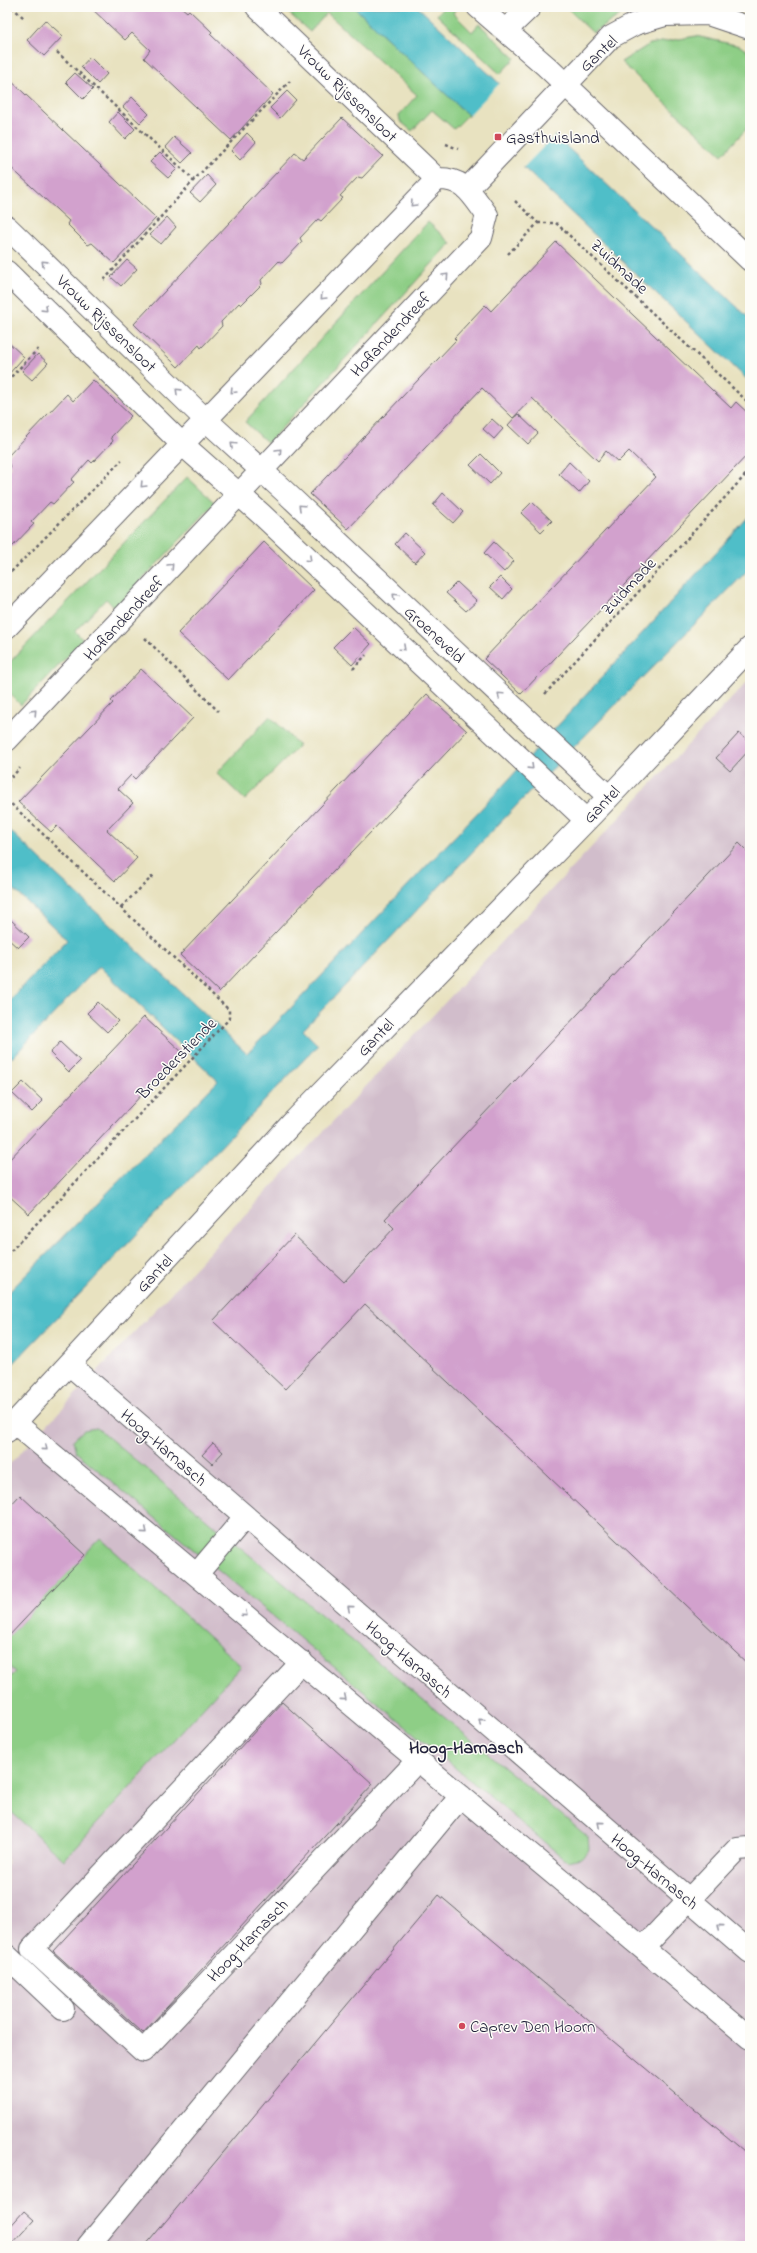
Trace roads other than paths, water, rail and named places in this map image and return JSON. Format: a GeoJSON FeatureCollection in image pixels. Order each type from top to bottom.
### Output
{"type":"FeatureCollection","features":[{"type":"Feature","properties":{"kind":"street","name":"Vrouw Rijssensloot"},"geometry":{"type":"LineString","coordinates":[[258,7],[437,180]]}},
{"type":"Feature","properties":{"kind":"street"},"geometry":{"type":"LineString","coordinates":[[478,7],[506,30],[565,84],[750,260]]}},
{"type":"Feature","properties":{"kind":"street"},"geometry":{"type":"LineString","coordinates":[[506,30],[530,7]]}},
{"type":"Feature","properties":{"kind":"street","name":"Gantel"},"geometry":{"type":"LineString","coordinates":[[565,84],[611,37],[635,24],[665,15],[708,14],[750,28]]}},
{"type":"Feature","properties":{"kind":"street"},"geometry":{"type":"LineString","coordinates":[[467,189],[540,113],[565,84]]}},
{"type":"Feature","properties":{"kind":"street","name":"Hoflandendreef"},"geometry":{"type":"LineString","coordinates":[[9,735],[481,238],[487,215],[467,189],[451,179],[437,180]]}},
{"type":"Feature","properties":{"kind":"street"},"geometry":{"type":"LineString","coordinates":[[7,627],[437,180]]}},
{"type":"Feature","properties":{"kind":"street","name":"Vrouw Rijssensloot"},"geometry":{"type":"LineString","coordinates":[[7,227],[205,420]]}},
{"type":"Feature","properties":{"kind":"street","name":"Vrouw Rijssensloot"},"geometry":{"type":"LineString","coordinates":[[7,272],[182,444]]}},
{"type":"Feature","properties":{"kind":"street"},"geometry":{"type":"LineString","coordinates":[[205,420],[260,472]]}},
{"type":"Feature","properties":{"kind":"street"},"geometry":{"type":"LineString","coordinates":[[182,444],[238,495]]}},
{"type":"Feature","properties":{"kind":"street","name":"Groeneveld"},"geometry":{"type":"LineString","coordinates":[[260,472],[283,490],[609,797]]}},
{"type":"Feature","properties":{"kind":"street","name":"Groeneveld"},"geometry":{"type":"LineString","coordinates":[[238,495],[261,514],[586,820]]}},
{"type":"Feature","properties":{"kind":"street","name":"Gantel"},"geometry":{"type":"LineString","coordinates":[[11,1427],[70,1365],[295,1120],[609,797],[750,648]]}},
{"type":"Feature","properties":{"kind":"street","name":"Hoog-Harnasch"},"geometry":{"type":"LineString","coordinates":[[70,1365],[750,1952]]}},
{"type":"Feature","properties":{"kind":"street"},"geometry":{"type":"LineString","coordinates":[[11,1427],[197,1574],[750,2038]]}},
{"type":"Feature","properties":{"kind":"street"},"geometry":{"type":"LineString","coordinates":[[197,1574],[245,1517]]}},
{"type":"Feature","properties":{"kind":"street","name":"Hoog-Harnasch"},"geometry":{"type":"LineString","coordinates":[[302,1662],[32,1949],[143,2051],[418,1760]]}},
{"type":"Feature","properties":{"kind":"street"},"geometry":{"type":"LineString","coordinates":[[88,2246],[461,1796]]}},
{"type":"Feature","properties":{"kind":"street"},"geometry":{"type":"LineString","coordinates":[[643,1948],[737,1849],[750,1848]]}},
{"type":"Feature","properties":{"kind":"street"},"geometry":{"type":"LineString","coordinates":[[7,1956],[63,2009]]}},
{"type":"Feature","properties":{"kind":"water"},"geometry":{"type":"Polygon","coordinates":[[[354,7],[418,7],[750,319],[750,382],[354,7]]]}},
{"type":"Feature","properties":{"kind":"water"},"geometry":{"type":"Polygon","coordinates":[[[750,515],[750,568],[517,805],[303,1030],[318,1045],[7,1370],[7,1294],[218,1081],[99,966],[12,1058],[7,1053],[7,1003],[67,940],[7,883],[7,828],[247,1054],[500,789],[750,515]]]}},
{"type":"Feature","properties":{"kind":"place","name":"Gasthuisland"},"geometry":{"type":"Point","coordinates":[498,137]}},
{"type":"Feature","properties":{"kind":"place","name":"Caprev Den Hoorn"},"geometry":{"type":"Point","coordinates":[462,2026]}},
{"type":"Feature","properties":{"kind":"district","name":"Hoog-Harnasch"},"geometry":{"type":"Point","coordinates":[466,1747]}}]}
